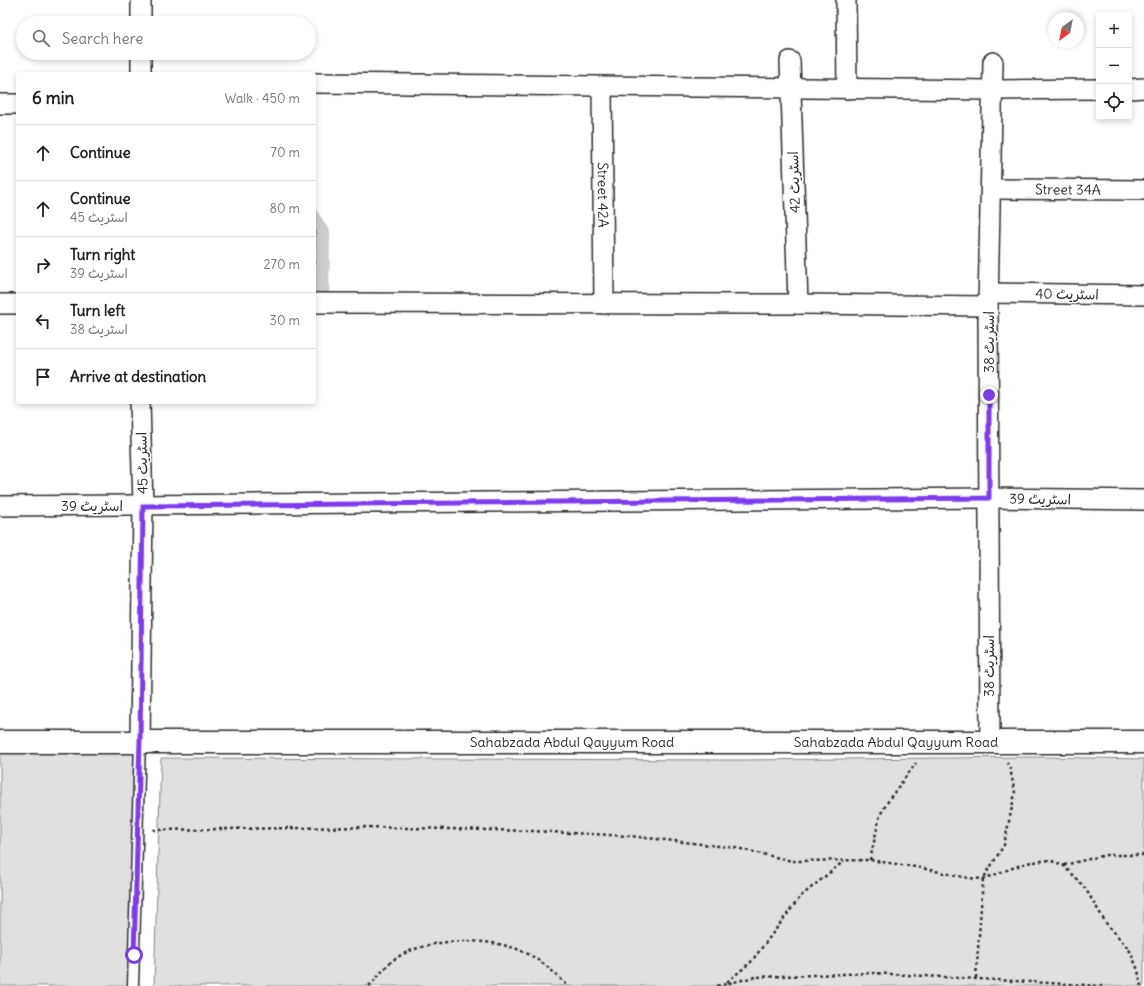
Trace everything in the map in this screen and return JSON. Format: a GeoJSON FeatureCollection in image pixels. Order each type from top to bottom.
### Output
{"type":"FeatureCollection","features":[{"type":"Feature","properties":{"kind":"street"},"geometry":{"type":"LineString","coordinates":[[141,0],[141,16]]}},
{"type":"Feature","properties":{"kind":"street"},"geometry":{"type":"LineString","coordinates":[[846,0],[847,89]]}},
{"type":"Feature","properties":{"kind":"street"},"geometry":{"type":"LineString","coordinates":[[140,72],[141,60]]}},
{"type":"Feature","properties":{"kind":"street","name":"اسٹریٹ 42"},"geometry":{"type":"LineString","coordinates":[[790,61],[798,304]]}},
{"type":"Feature","properties":{"kind":"street","name":"اسٹریٹ 38"},"geometry":{"type":"LineString","coordinates":[[990,743],[989,300],[993,62]]}},
{"type":"Feature","properties":{"kind":"street"},"geometry":{"type":"LineString","coordinates":[[316,83],[847,89],[1096,89]]}},
{"type":"Feature","properties":{"kind":"street","name":"Street 42A"},"geometry":{"type":"LineString","coordinates":[[602,86],[604,304]]}},
{"type":"Feature","properties":{"kind":"street"},"geometry":{"type":"LineString","coordinates":[[1132,89],[1144,88]]}},
{"type":"Feature","properties":{"kind":"street"},"geometry":{"type":"LineString","coordinates":[[0,104],[16,104]]}},
{"type":"Feature","properties":{"kind":"street","name":"Street 34A"},"geometry":{"type":"LineString","coordinates":[[992,189],[1144,190]]}},
{"type":"Feature","properties":{"kind":"street","name":"اسٹریٹ 40"},"geometry":{"type":"LineString","coordinates":[[316,303],[798,304],[1144,295]]}},
{"type":"Feature","properties":{"kind":"street"},"geometry":{"type":"LineString","coordinates":[[0,304],[16,304]]}},
{"type":"Feature","properties":{"kind":"street","name":"اسٹریٹ 45"},"geometry":{"type":"LineString","coordinates":[[140,404],[143,506],[140,740]]}},
{"type":"Feature","properties":{"kind":"street","name":"اسٹریٹ 39"},"geometry":{"type":"LineString","coordinates":[[0,506],[989,498],[1144,500]]}},
{"type":"Feature","properties":{"kind":"street","name":"Sahabzada Abdul Qayyum Road"},"geometry":{"type":"LineString","coordinates":[[0,742],[140,740],[990,743],[1144,742]]}},
{"type":"Feature","properties":{"kind":"lane"},"geometry":{"type":"LineString","coordinates":[[133,986],[140,740]]}},
{"type":"Feature","properties":{"kind":"path"},"geometry":{"type":"LineString","coordinates":[[870,860],[880,815],[890,798],[913,769],[928,742]]}},
{"type":"Feature","properties":{"kind":"path"},"geometry":{"type":"LineString","coordinates":[[976,978],[983,879],[1004,845],[1015,793],[1010,768],[990,743]]}},
{"type":"Feature","properties":{"kind":"path"},"geometry":{"type":"LineString","coordinates":[[138,830],[366,827],[532,831],[630,836],[706,843],[737,848],[792,861],[870,860],[921,868],[968,878],[983,879],[1026,863],[1049,860],[1064,865],[1085,888],[1106,923],[1129,949],[1138,970],[1141,986]]}},
{"type":"Feature","properties":{"kind":"path"},"geometry":{"type":"LineString","coordinates":[[1064,865],[1106,855],[1144,855]]}},
{"type":"Feature","properties":{"kind":"path"},"geometry":{"type":"LineString","coordinates":[[725,984],[751,962],[801,896],[844,861]]}},
{"type":"Feature","properties":{"kind":"path"},"geometry":{"type":"LineString","coordinates":[[369,986],[393,961],[408,952],[429,945],[450,941],[505,946],[522,951],[539,960],[568,986]]}},
{"type":"Feature","properties":{"kind":"path"},"geometry":{"type":"LineString","coordinates":[[717,986],[755,977],[795,974],[872,973],[1102,986]]}},
{"type":"Feature","properties":{"kind":"shaded area"},"geometry":{"type":"Polygon","coordinates":[[[140,740],[133,986],[0,986],[0,742],[140,740]]]}},
{"type":"Feature","properties":{"kind":"shaded area"},"geometry":{"type":"Polygon","coordinates":[[[1041,757],[1144,759],[1144,986],[154,986],[161,758],[741,760],[1041,757]]]}},
{"type":"Feature","properties":{"kind":"route"},"geometry":{"type":"LineString","coordinates":[[134,955],[140,740],[143,506],[989,498],[989,395]]}}]}
